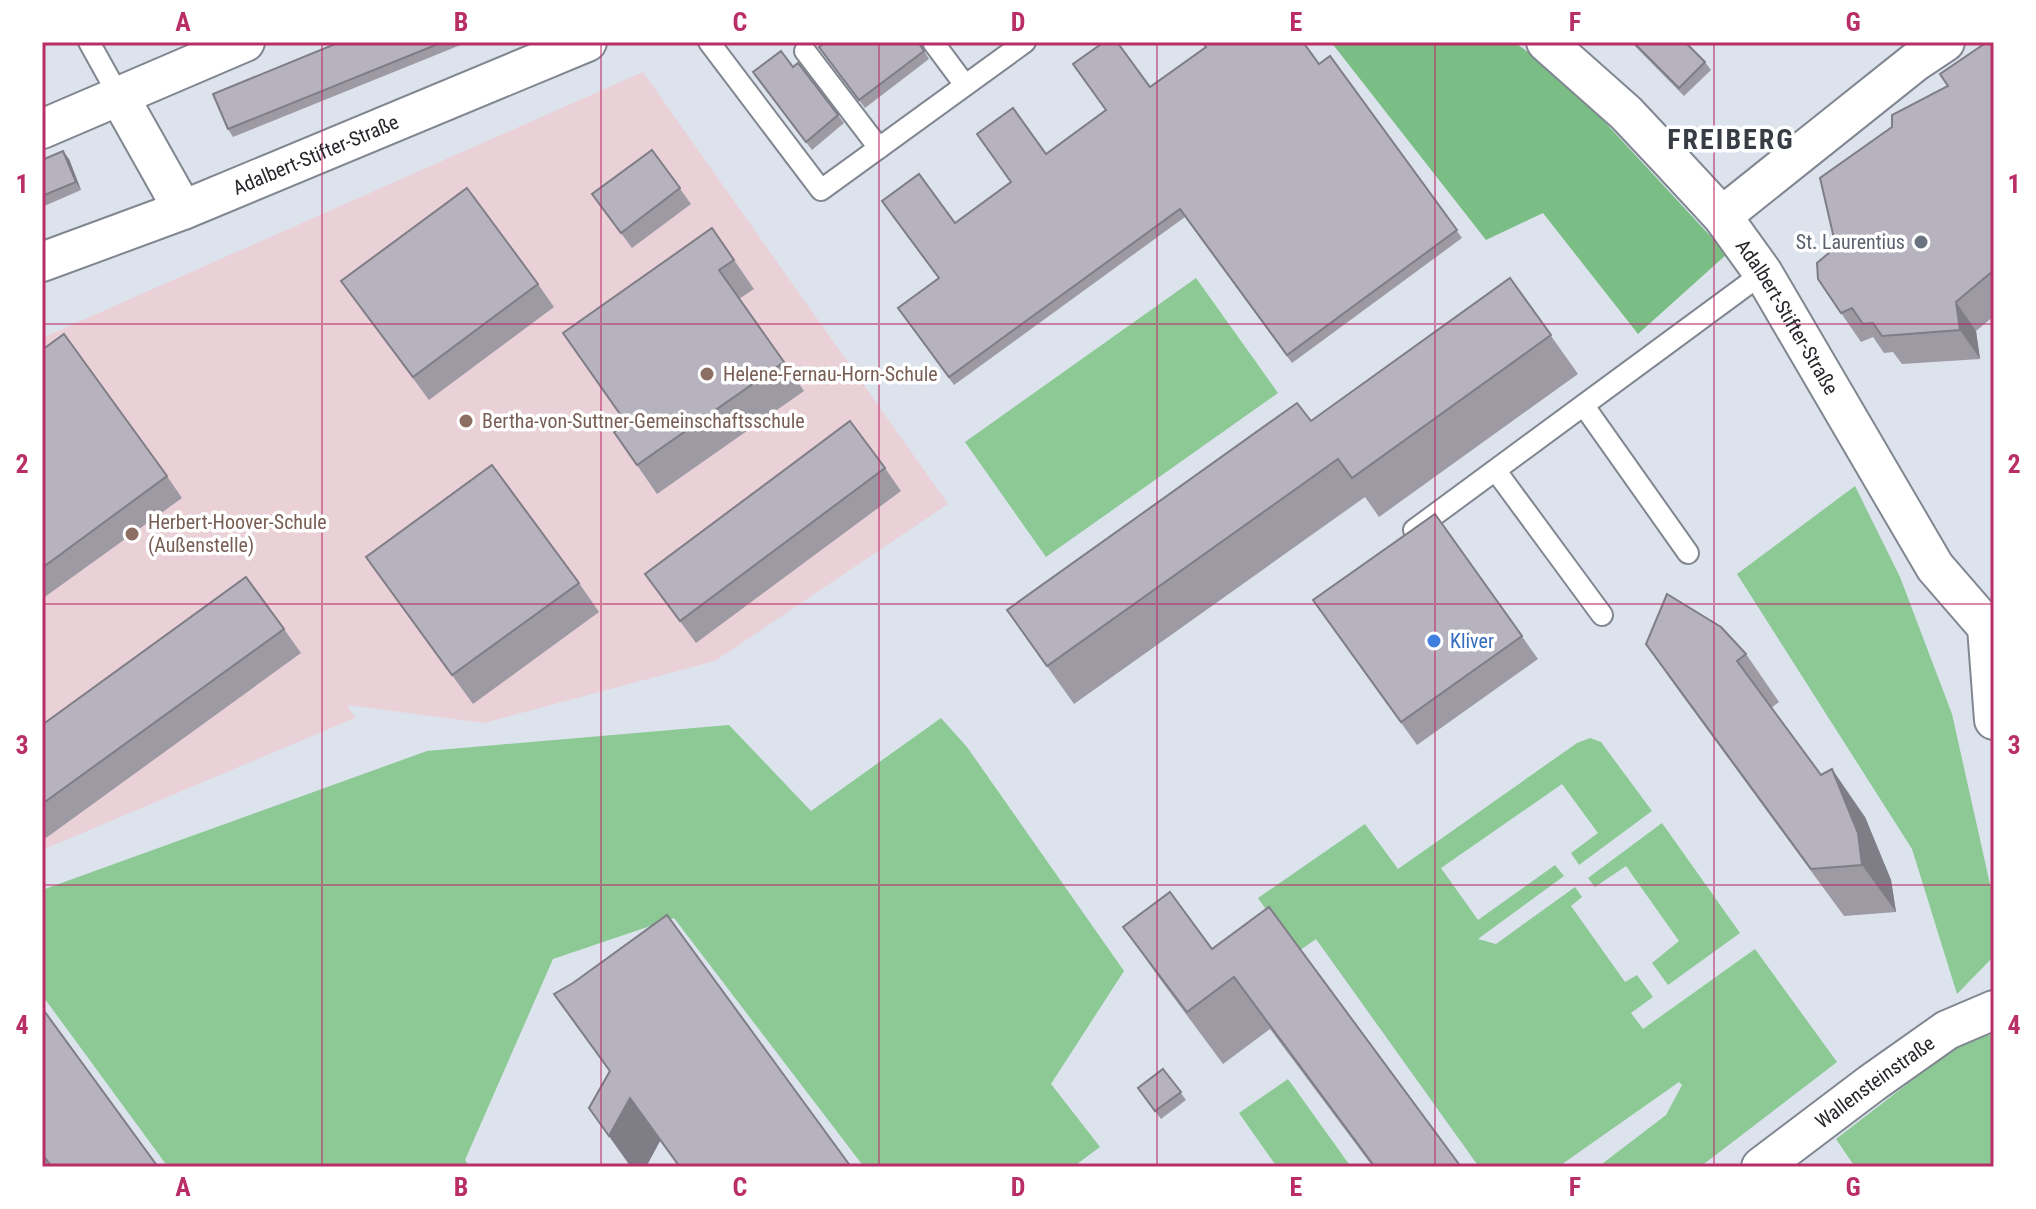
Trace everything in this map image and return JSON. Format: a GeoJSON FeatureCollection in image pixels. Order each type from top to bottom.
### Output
{"type":"FeatureCollection","features":[{"type":"Feature","properties":{"kind":"street"},"geometry":{"type":"LineString","coordinates":[[42,129],[245,42]]}},
{"type":"Feature","properties":{"kind":"street","name":"Adalbert-Stifter-Straße"},"geometry":{"type":"LineString","coordinates":[[42,262],[183,210],[587,42]]}},
{"type":"Feature","properties":{"kind":"street","name":"Adalbert-Stifter-Straße"},"geometry":{"type":"LineString","coordinates":[[1546,42],[1626,113],[1722,216],[1763,273],[1935,567],[1992,618],[1994,720]]}},
{"type":"Feature","properties":{"kind":"street"},"geometry":{"type":"LineString","coordinates":[[1722,216],[1915,62],[1945,42]]}},
{"type":"Feature","properties":{"kind":"street"},"geometry":{"type":"LineString","coordinates":[[120,98],[183,210]]}},
{"type":"Feature","properties":{"kind":"street","name":"Wallensteinstraße"},"geometry":{"type":"LineString","coordinates":[[1783,1160],[1872,1083],[1947,1030],[1994,1010]]}},
{"type":"Feature","properties":{"kind":"lane"},"geometry":{"type":"LineString","coordinates":[[89,42],[120,98]]}},
{"type":"Feature","properties":{"kind":"lane"},"geometry":{"type":"LineString","coordinates":[[709,42],[821,190],[1025,42]]}},
{"type":"Feature","properties":{"kind":"lane"},"geometry":{"type":"LineString","coordinates":[[933,42],[965,85]]}},
{"type":"Feature","properties":{"kind":"lane"},"geometry":{"type":"LineString","coordinates":[[805,51],[879,148]]}},
{"type":"Feature","properties":{"kind":"lane"},"geometry":{"type":"LineString","coordinates":[[1404,537],[1763,273]]}},
{"type":"Feature","properties":{"kind":"lane"},"geometry":{"type":"LineString","coordinates":[[1584,406],[1688,553]]}},
{"type":"Feature","properties":{"kind":"lane"},"geometry":{"type":"LineString","coordinates":[[1496,471],[1602,615]]}},
{"type":"Feature","properties":{"kind":"shaded area","name":"Bertha-von-Suttner-Gemeinschaftsschule"},"geometry":{"type":"Polygon","coordinates":[[[643,72],[948,504],[715,661],[484,723],[347,705],[355,718],[42,850],[42,338],[643,72]]]}},
{"type":"Feature","properties":{"kind":"green space"},"geometry":{"type":"Polygon","coordinates":[[[1331,42],[1514,42],[1563,77],[1727,254],[1638,334],[1543,213],[1486,240],[1331,42]]]}},
{"type":"Feature","properties":{"kind":"green space"},"geometry":{"type":"Polygon","coordinates":[[[1196,278],[1278,393],[1046,557],[965,442],[1196,278]]]}},
{"type":"Feature","properties":{"kind":"green space"},"geometry":{"type":"Polygon","coordinates":[[[1855,486],[1900,577],[1952,714],[1994,902],[1994,956],[1957,994],[1912,849],[1737,574],[1855,486]]]}},
{"type":"Feature","properties":{"kind":"green space"},"geometry":{"type":"Polygon","coordinates":[[[941,718],[967,747],[1124,971],[1051,1084],[1100,1147],[1073,1167],[864,1167],[674,918],[553,959],[465,1160],[470,1167],[168,1167],[42,995],[42,890],[427,751],[729,725],[811,811],[941,718]]]}},
{"type":"Feature","properties":{"kind":"green space"},"geometry":{"type":"Polygon","coordinates":[[[1590,738],[1601,742],[1652,811],[1579,865],[1571,853],[1598,833],[1562,784],[1441,868],[1478,920],[1555,865],[1564,876],[1478,939],[1496,944],[1575,887],[1582,897],[1571,906],[1625,982],[1637,975],[1653,997],[1631,1013],[1643,1029],[1755,949],[1837,1062],[1700,1167],[1598,1167],[1666,1115],[1682,1085],[1679,1082],[1558,1167],[1479,1167],[1316,939],[1296,953],[1258,898],[1365,824],[1398,869],[1577,743],[1590,738]]]}},
{"type":"Feature","properties":{"kind":"green space"},"geometry":{"type":"Polygon","coordinates":[[[1662,823],[1740,933],[1668,985],[1652,963],[1679,941],[1626,866],[1595,887],[1588,878],[1662,823]]]}},
{"type":"Feature","properties":{"kind":"green space"},"geometry":{"type":"Polygon","coordinates":[[[1993,1034],[1994,1167],[1855,1167],[1836,1139],[1963,1041],[1993,1034]]]}},
{"type":"Feature","properties":{"kind":"green space"},"geometry":{"type":"Polygon","coordinates":[[[1288,1079],[1351,1167],[1277,1167],[1239,1113],[1288,1079]]]}},
{"type":"Feature","properties":{"kind":"building"},"geometry":{"type":"Polygon","coordinates":[[[340,42],[443,42],[228,129],[213,94],[340,42]]]}},
{"type":"Feature","properties":{"kind":"building"},"geometry":{"type":"Polygon","coordinates":[[[826,42],[918,42],[924,51],[859,100],[819,47],[826,42]]]}},
{"type":"Feature","properties":{"kind":"building"},"geometry":{"type":"Polygon","coordinates":[[[1104,42],[1117,42],[1150,87],[1206,47],[1202,42],[1303,42],[1319,64],[1330,56],[1457,230],[1287,355],[1180,209],[949,377],[898,308],[939,278],[882,201],[919,174],[955,223],[1011,182],[977,134],[1013,108],[1046,154],[1106,110],[1073,64],[1104,42]]]}},
{"type":"Feature","properties":{"kind":"building"},"geometry":{"type":"Polygon","coordinates":[[[1633,42],[1685,42],[1705,62],[1679,88],[1633,42]]]}},
{"type":"Feature","properties":{"kind":"building","name":"St. Laurentius"},"geometry":{"type":"Polygon","coordinates":[[[1987,42],[1994,42],[1994,270],[1956,302],[1960,330],[1882,336],[1873,323],[1863,324],[1852,308],[1841,313],[1818,279],[1817,263],[1836,247],[1820,178],[1892,127],[1892,115],[1948,86],[1940,74],[1987,42]]]}},
{"type":"Feature","properties":{"kind":"building"},"geometry":{"type":"Polygon","coordinates":[[[781,51],[793,67],[798,63],[838,115],[806,142],[753,72],[781,51]]]}},
{"type":"Feature","properties":{"kind":"building"},"geometry":{"type":"Polygon","coordinates":[[[652,150],[680,188],[621,233],[592,194],[652,150]]]}},
{"type":"Feature","properties":{"kind":"building"},"geometry":{"type":"Polygon","coordinates":[[[63,151],[76,182],[42,196],[42,160],[63,151]]]}},
{"type":"Feature","properties":{"kind":"building"},"geometry":{"type":"Polygon","coordinates":[[[467,188],[538,284],[413,377],[341,281],[467,188]]]}},
{"type":"Feature","properties":{"kind":"building"},"geometry":{"type":"Polygon","coordinates":[[[712,228],[734,260],[719,270],[784,362],[637,465],[614,432],[627,424],[563,333],[712,228]]]}},
{"type":"Feature","properties":{"kind":"building"},"geometry":{"type":"Polygon","coordinates":[[[1510,278],[1551,335],[1352,478],[1338,459],[1047,666],[1007,610],[1297,403],[1311,421],[1510,278]]]}},
{"type":"Feature","properties":{"kind":"building"},"geometry":{"type":"Polygon","coordinates":[[[64,334],[167,476],[42,568],[42,350],[64,334]]]}},
{"type":"Feature","properties":{"kind":"building"},"geometry":{"type":"Polygon","coordinates":[[[850,421],[885,468],[680,621],[645,574],[850,421]]]}},
{"type":"Feature","properties":{"kind":"building"},"geometry":{"type":"Polygon","coordinates":[[[492,465],[579,583],[452,675],[366,557],[492,465]]]}},
{"type":"Feature","properties":{"kind":"building","name":"Kliver"},"geometry":{"type":"Polygon","coordinates":[[[1435,514],[1522,636],[1401,722],[1313,600],[1435,514]]]}},
{"type":"Feature","properties":{"kind":"building"},"geometry":{"type":"Polygon","coordinates":[[[246,577],[284,629],[42,804],[42,725],[246,577]]]}},
{"type":"Feature","properties":{"kind":"building"},"geometry":{"type":"Polygon","coordinates":[[[1667,594],[1721,627],[1746,654],[1737,661],[1821,775],[1832,769],[1858,833],[1862,865],[1811,869],[1646,644],[1667,594]]]}},
{"type":"Feature","properties":{"kind":"building"},"geometry":{"type":"Polygon","coordinates":[[[1170,892],[1212,949],[1269,907],[1461,1167],[1375,1167],[1234,977],[1187,1012],[1123,927],[1170,892]]]}},
{"type":"Feature","properties":{"kind":"building"},"geometry":{"type":"Polygon","coordinates":[[[667,915],[851,1167],[680,1167],[630,1098],[609,1136],[589,1108],[610,1071],[554,994],[667,915]]]}},
{"type":"Feature","properties":{"kind":"building"},"geometry":{"type":"Polygon","coordinates":[[[42,1008],[158,1167],[52,1167],[42,1154],[42,1008]]]}},
{"type":"Feature","properties":{"kind":"building"},"geometry":{"type":"Polygon","coordinates":[[[1163,1069],[1181,1092],[1155,1111],[1138,1088],[1163,1069]]]}},
{"type":"Feature","properties":{"kind":"place","name":"St. Laurentius"},"geometry":{"type":"Point","coordinates":[1921,242]}},
{"type":"Feature","properties":{"kind":"place","name":"Helene-Fernau-Horn-Schule"},"geometry":{"type":"Point","coordinates":[707,374]}},
{"type":"Feature","properties":{"kind":"place","name":"Bertha-von-Suttner-Gemeinschaftsschule"},"geometry":{"type":"Point","coordinates":[466,421]}},
{"type":"Feature","properties":{"kind":"place","name":"Herbert-Hoover-Schule (Außenstelle)"},"geometry":{"type":"Point","coordinates":[132,534]}},
{"type":"Feature","properties":{"kind":"place","name":"Kliver"},"geometry":{"type":"Point","coordinates":[1434,641]}},
{"type":"Feature","properties":{"kind":"district","name":"FREIBERG"},"geometry":{"type":"Point","coordinates":[1731,139]}}]}
